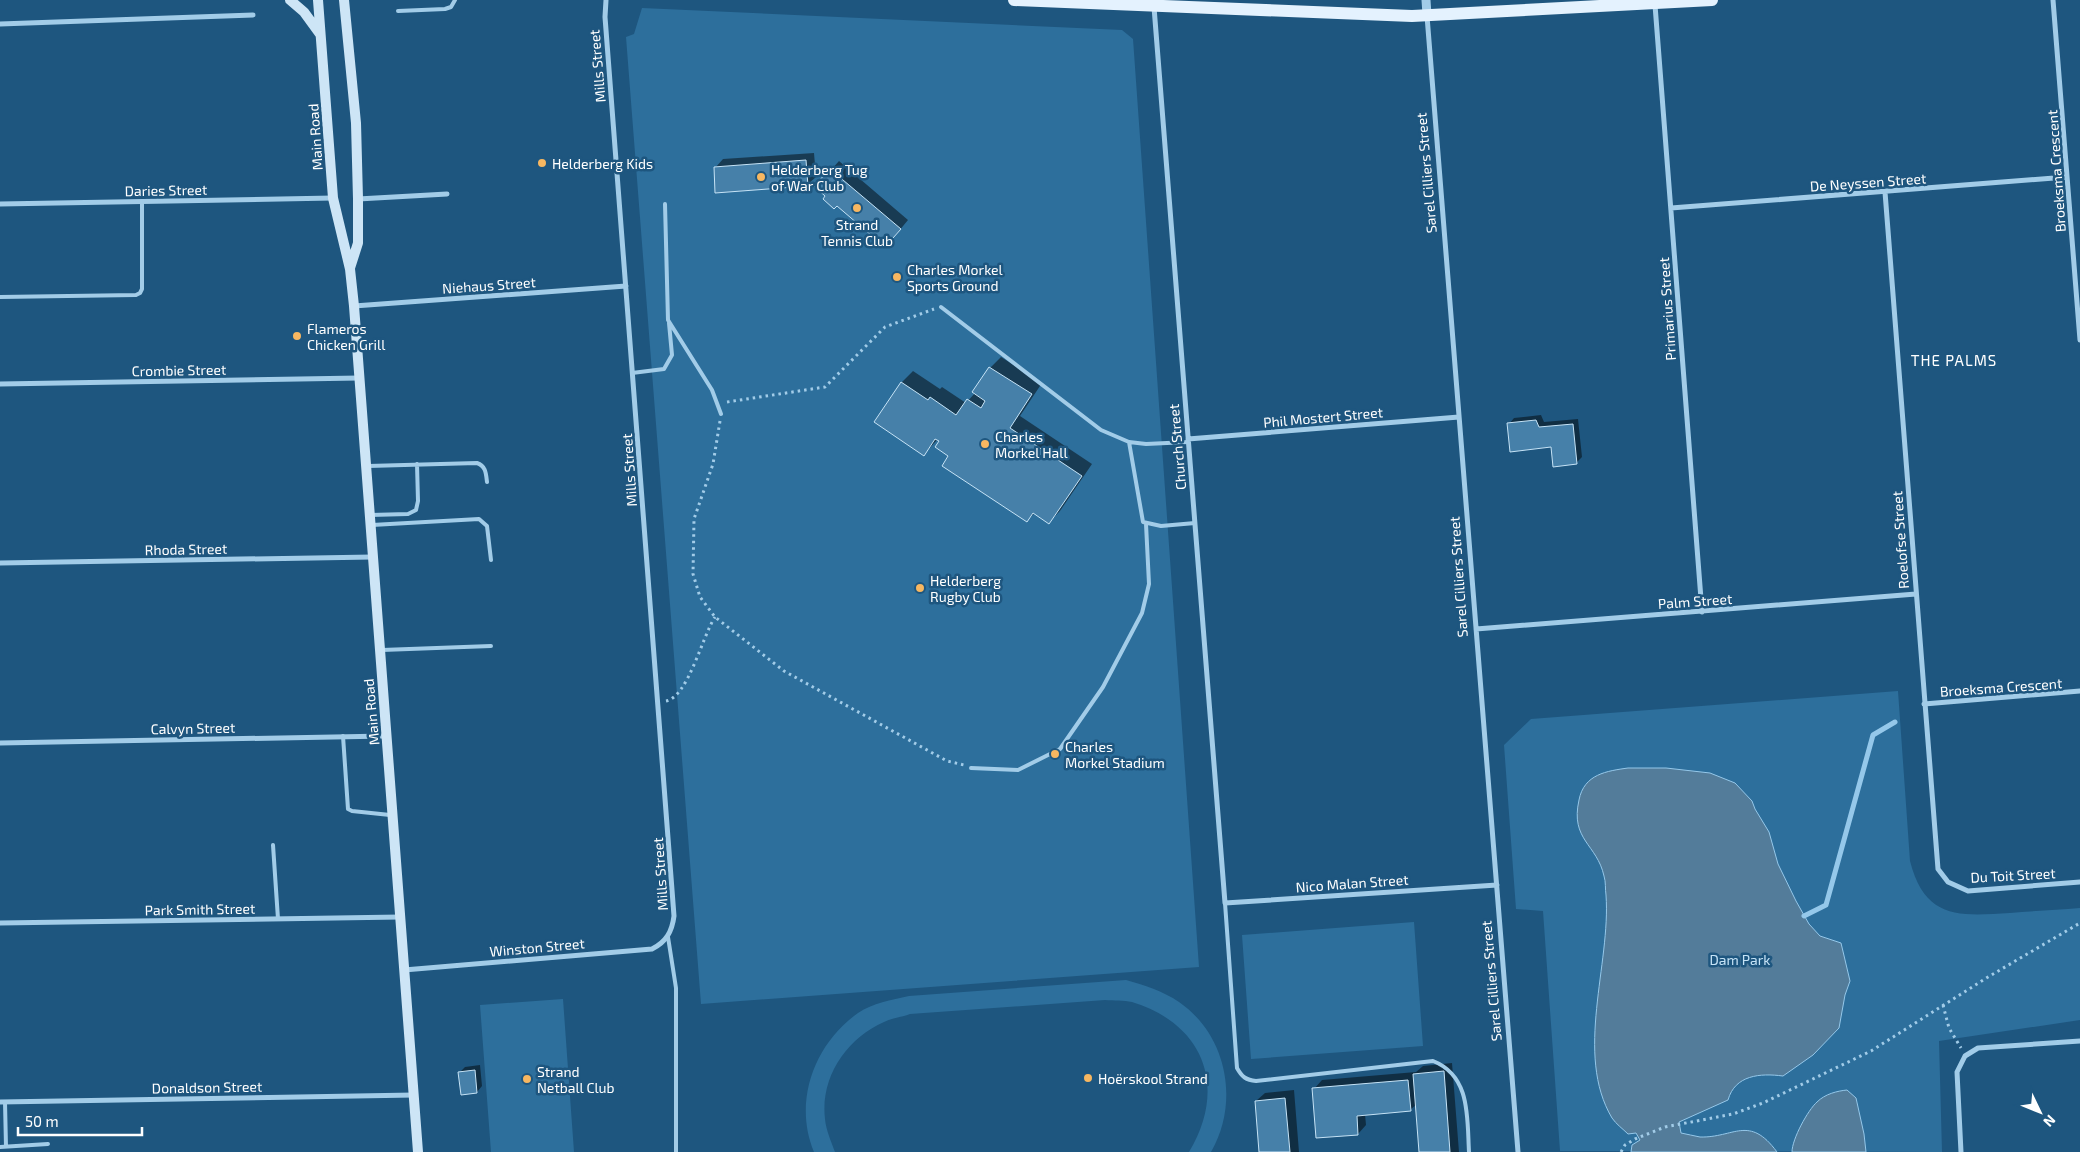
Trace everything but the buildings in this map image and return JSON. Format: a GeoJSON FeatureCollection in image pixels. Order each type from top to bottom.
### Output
{"type":"FeatureCollection","features":[{"type":"Feature","properties":{"kind":"main road"},"geometry":{"type":"LineString","coordinates":[[290,0],[304,12],[321,35]]}},
{"type":"Feature","properties":{"kind":"main road","name":"Main Road"},"geometry":{"type":"LineString","coordinates":[[318,0],[333,198],[350,269],[354,306],[418,1152]]}},
{"type":"Feature","properties":{"kind":"main road","name":"Main Road"},"geometry":{"type":"LineString","coordinates":[[344,0],[356,123],[358,199],[358,243],[350,269]]}},
{"type":"Feature","properties":{"kind":"main road"},"geometry":{"type":"LineString","coordinates":[[1014,0],[1427,16],[1712,0]]}},
{"type":"Feature","properties":{"kind":"street","name":"Mills Street"},"geometry":{"type":"LineString","coordinates":[[606,0],[604,17],[674,916],[673,927],[668,937]]}},
{"type":"Feature","properties":{"kind":"street","name":"Sarel Cilliers Street"},"geometry":{"type":"LineString","coordinates":[[1426,0],[1518,1152]]}},
{"type":"Feature","properties":{"kind":"street","name":"Broeksma Crescent"},"geometry":{"type":"LineString","coordinates":[[2053,0],[2080,340]]}},
{"type":"Feature","properties":{"kind":"street","name":"Primarius Street"},"geometry":{"type":"LineString","coordinates":[[1655,4],[1702,612]]}},
{"type":"Feature","properties":{"kind":"street","name":"Church Street"},"geometry":{"type":"LineString","coordinates":[[1154,6],[1225,903]]}},
{"type":"Feature","properties":{"kind":"street"},"geometry":{"type":"LineString","coordinates":[[0,24],[253,15]]}},
{"type":"Feature","properties":{"kind":"street","name":"De Neyssen Street"},"geometry":{"type":"LineString","coordinates":[[1670,208],[2067,177]]}},
{"type":"Feature","properties":{"kind":"street","name":"Roelofse Street"},"geometry":{"type":"LineString","coordinates":[[1885,192],[1936,860],[1938,868],[1948,882]]}},
{"type":"Feature","properties":{"kind":"street"},"geometry":{"type":"LineString","coordinates":[[358,199],[447,194]]}},
{"type":"Feature","properties":{"kind":"street","name":"Daries Street"},"geometry":{"type":"LineString","coordinates":[[0,204],[333,198]]}},
{"type":"Feature","properties":{"kind":"street","name":"Niehaus Street"},"geometry":{"type":"LineString","coordinates":[[354,306],[626,286]]}},
{"type":"Feature","properties":{"kind":"street","name":"Crombie Street"},"geometry":{"type":"LineString","coordinates":[[0,384],[359,378]]}},
{"type":"Feature","properties":{"kind":"street","name":"Phil Mostert Street"},"geometry":{"type":"LineString","coordinates":[[1188,440],[1459,417]]}},
{"type":"Feature","properties":{"kind":"street","name":"Rhoda Street"},"geometry":{"type":"LineString","coordinates":[[0,563],[372,556]]}},
{"type":"Feature","properties":{"kind":"street","name":"Palm Street"},"geometry":{"type":"LineString","coordinates":[[1476,629],[1916,594]]}},
{"type":"Feature","properties":{"kind":"street","name":"Broeksma Crescent"},"geometry":{"type":"LineString","coordinates":[[1924,704],[2080,691]]}},
{"type":"Feature","properties":{"kind":"street","name":"Calvyn Street"},"geometry":{"type":"LineString","coordinates":[[0,744],[386,736]]}},
{"type":"Feature","properties":{"kind":"street","name":"Du Toit Street"},"geometry":{"type":"LineString","coordinates":[[1948,882],[1968,891],[2080,882]]}},
{"type":"Feature","properties":{"kind":"street","name":"Nico Malan Street"},"geometry":{"type":"LineString","coordinates":[[1225,903],[1497,885]]}},
{"type":"Feature","properties":{"kind":"street","name":"Park Smith Street"},"geometry":{"type":"LineString","coordinates":[[0,923],[400,917]]}},
{"type":"Feature","properties":{"kind":"street","name":"Winston Street"},"geometry":{"type":"LineString","coordinates":[[404,970],[652,949],[660,945],[668,937]]}},
{"type":"Feature","properties":{"kind":"street"},"geometry":{"type":"LineString","coordinates":[[1961,1152],[1956,1072],[1965,1056],[1978,1048],[2080,1040]]}},
{"type":"Feature","properties":{"kind":"street","name":"Donaldson Street"},"geometry":{"type":"LineString","coordinates":[[3,1102],[414,1095]]}},
{"type":"Feature","properties":{"kind":"lane"},"geometry":{"type":"LineString","coordinates":[[398,11],[445,9],[451,7],[456,0]]}},
{"type":"Feature","properties":{"kind":"lane"},"geometry":{"type":"LineString","coordinates":[[0,297],[136,296],[142,290],[142,201]]}},
{"type":"Feature","properties":{"kind":"lane"},"geometry":{"type":"LineString","coordinates":[[632,373],[664,369],[672,355],[668,320],[665,204]]}},
{"type":"Feature","properties":{"kind":"lane"},"geometry":{"type":"LineString","coordinates":[[941,307],[1101,430],[1129,442],[1146,444],[1188,440]]}},
{"type":"Feature","properties":{"kind":"lane"},"geometry":{"type":"LineString","coordinates":[[668,320],[712,390],[721,414]]}},
{"type":"Feature","properties":{"kind":"lane"},"geometry":{"type":"LineString","coordinates":[[1129,442],[1142,520],[1146,524],[1161,526],[1195,523]]}},
{"type":"Feature","properties":{"kind":"lane"},"geometry":{"type":"LineString","coordinates":[[365,466],[477,463],[483,466],[487,482]]}},
{"type":"Feature","properties":{"kind":"lane"},"geometry":{"type":"LineString","coordinates":[[370,520],[408,514],[416,510],[418,501],[417,464]]}},
{"type":"Feature","properties":{"kind":"lane"},"geometry":{"type":"LineString","coordinates":[[370,520],[479,519],[487,526],[492,560]]}},
{"type":"Feature","properties":{"kind":"lane"},"geometry":{"type":"LineString","coordinates":[[971,768],[1018,770],[1060,749],[1103,687],[1142,613],[1149,584],[1146,524]]}},
{"type":"Feature","properties":{"kind":"lane"},"geometry":{"type":"LineString","coordinates":[[380,650],[491,646]]}},
{"type":"Feature","properties":{"kind":"lane"},"geometry":{"type":"LineString","coordinates":[[343,736],[348,809],[392,815]]}},
{"type":"Feature","properties":{"kind":"lane"},"geometry":{"type":"LineString","coordinates":[[273,845],[278,918]]}},
{"type":"Feature","properties":{"kind":"lane"},"geometry":{"type":"LineString","coordinates":[[1225,903],[1237,1068],[1241,1076],[1248,1081],[1256,1081],[1433,1061],[1442,1064],[1461,1084],[1466,1097],[1469,1152]]}},
{"type":"Feature","properties":{"kind":"lane"},"geometry":{"type":"LineString","coordinates":[[668,937],[676,988],[676,1152]]}},
{"type":"Feature","properties":{"kind":"lane"},"geometry":{"type":"LineString","coordinates":[[3,1102],[6,1147]]}},
{"type":"Feature","properties":{"kind":"lane"},"geometry":{"type":"LineString","coordinates":[[0,1147],[48,1144]]}},
{"type":"Feature","properties":{"kind":"path"},"geometry":{"type":"LineString","coordinates":[[941,307],[885,327],[825,387],[726,402],[721,414],[713,464],[694,519],[693,574],[700,597],[715,618],[784,671],[947,761],[971,768]]}},
{"type":"Feature","properties":{"kind":"path"},"geometry":{"type":"LineString","coordinates":[[658,702],[672,700],[684,687],[708,628],[715,618]]}},
{"type":"Feature","properties":{"kind":"path"},"geometry":{"type":"LineString","coordinates":[[1621,1152],[1625,1145],[1665,1127],[1733,1114],[1763,1103],[1871,1052],[2018,959],[2080,923]]}},
{"type":"Feature","properties":{"kind":"path"},"geometry":{"type":"LineString","coordinates":[[1943,1006],[1949,1028],[1965,1056]]}},
{"type":"Feature","properties":{"kind":"green space","name":"Charles Morkel Sports Ground"},"geometry":{"type":"Polygon","coordinates":[[[642,8],[1122,30],[1133,39],[1199,967],[701,1004],[626,37],[634,34],[642,8]]]}},
{"type":"Feature","properties":{"kind":"green space","name":"Dam Park"},"geometry":{"type":"Polygon","coordinates":[[[1898,691],[1910,861],[1917,880],[1925,894],[1935,904],[1947,910],[1960,913],[1992,914],[2080,908],[2080,1020],[1939,1041],[1942,1152],[1560,1151],[1543,911],[1516,909],[1504,745],[1531,719],[1898,691]]]}},
{"type":"Feature","properties":{"kind":"green space"},"geometry":{"type":"Polygon","coordinates":[[[1414,922],[1423,1046],[1251,1059],[1242,935],[1414,922]]]}},
{"type":"Feature","properties":{"kind":"green space"},"geometry":{"type":"Polygon","coordinates":[[[1126,980],[1146,986],[1179,1002],[1195,1016],[1208,1032],[1218,1051],[1224,1071],[1226,1091],[1225,1112],[1220,1133],[1211,1152],[1189,1152],[1201,1128],[1207,1104],[1207,1082],[1202,1061],[1192,1042],[1177,1026],[1157,1012],[1132,1002],[1105,1000],[910,1014],[884,1022],[858,1038],[839,1061],[832,1074],[827,1088],[825,1119],[835,1152],[814,1152],[808,1133],[806,1114],[807,1094],[812,1075],[819,1057],[830,1041],[858,1013],[882,1002],[909,996],[1126,980]]]}},
{"type":"Feature","properties":{"kind":"green space","name":"Strand Netball Club"},"geometry":{"type":"Polygon","coordinates":[[[563,999],[574,1152],[491,1152],[480,1005],[563,999]]]}},
{"type":"Feature","properties":{"kind":"shaded area"},"geometry":{"type":"Polygon","coordinates":[[[1628,768],[1666,768],[1710,773],[1735,783],[1752,801],[1769,832],[1778,864],[1809,924],[1820,936],[1841,943],[1850,981],[1845,995],[1839,1028],[1813,1055],[1783,1076],[1757,1076],[1742,1081],[1736,1085],[1728,1100],[1679,1122],[1681,1133],[1700,1137],[1749,1131],[1767,1140],[1777,1152],[1631,1152],[1632,1145],[1640,1140],[1636,1133],[1628,1134],[1612,1118],[1601,1093],[1596,1066],[1595,1038],[1606,922],[1605,878],[1601,865],[1581,833],[1577,813],[1582,791],[1591,779],[1598,775],[1628,768]]]}},
{"type":"Feature","properties":{"kind":"shaded area"},"geometry":{"type":"Polygon","coordinates":[[[1847,1090],[1856,1098],[1866,1152],[1792,1152],[1798,1133],[1813,1106],[1827,1095],[1847,1090]]]}},
{"type":"Feature","properties":{"kind":"waterway"},"geometry":{"type":"LineString","coordinates":[[1804,916],[1826,905],[1873,735],[1895,722]]}},
{"type":"Feature","properties":{"kind":"place","name":"Helderberg Kids"},"geometry":{"type":"Point","coordinates":[542,163]}},
{"type":"Feature","properties":{"kind":"place","name":"Helderberg Tug of War Club"},"geometry":{"type":"Point","coordinates":[761,177]}},
{"type":"Feature","properties":{"kind":"place","name":"Strand Tennis Club"},"geometry":{"type":"Point","coordinates":[857,208]}},
{"type":"Feature","properties":{"kind":"place","name":"Charles Morkel Sports Ground"},"geometry":{"type":"Point","coordinates":[897,277]}},
{"type":"Feature","properties":{"kind":"place","name":"Flameros Chicken Grill"},"geometry":{"type":"Point","coordinates":[297,336]}},
{"type":"Feature","properties":{"kind":"place","name":"Charles Morkel Hall"},"geometry":{"type":"Point","coordinates":[985,444]}},
{"type":"Feature","properties":{"kind":"place","name":"Helderberg Rugby Club"},"geometry":{"type":"Point","coordinates":[920,588]}},
{"type":"Feature","properties":{"kind":"place","name":"Charles Morkel Stadium"},"geometry":{"type":"Point","coordinates":[1055,754]}},
{"type":"Feature","properties":{"kind":"place","name":"Hoërskool Strand"},"geometry":{"type":"Point","coordinates":[1088,1078]}},
{"type":"Feature","properties":{"kind":"place","name":"Strand Netball Club"},"geometry":{"type":"Point","coordinates":[527,1079]}},
{"type":"Feature","properties":{"kind":"district","name":"THE PALMS"},"geometry":{"type":"Point","coordinates":[1954,360]}}]}
